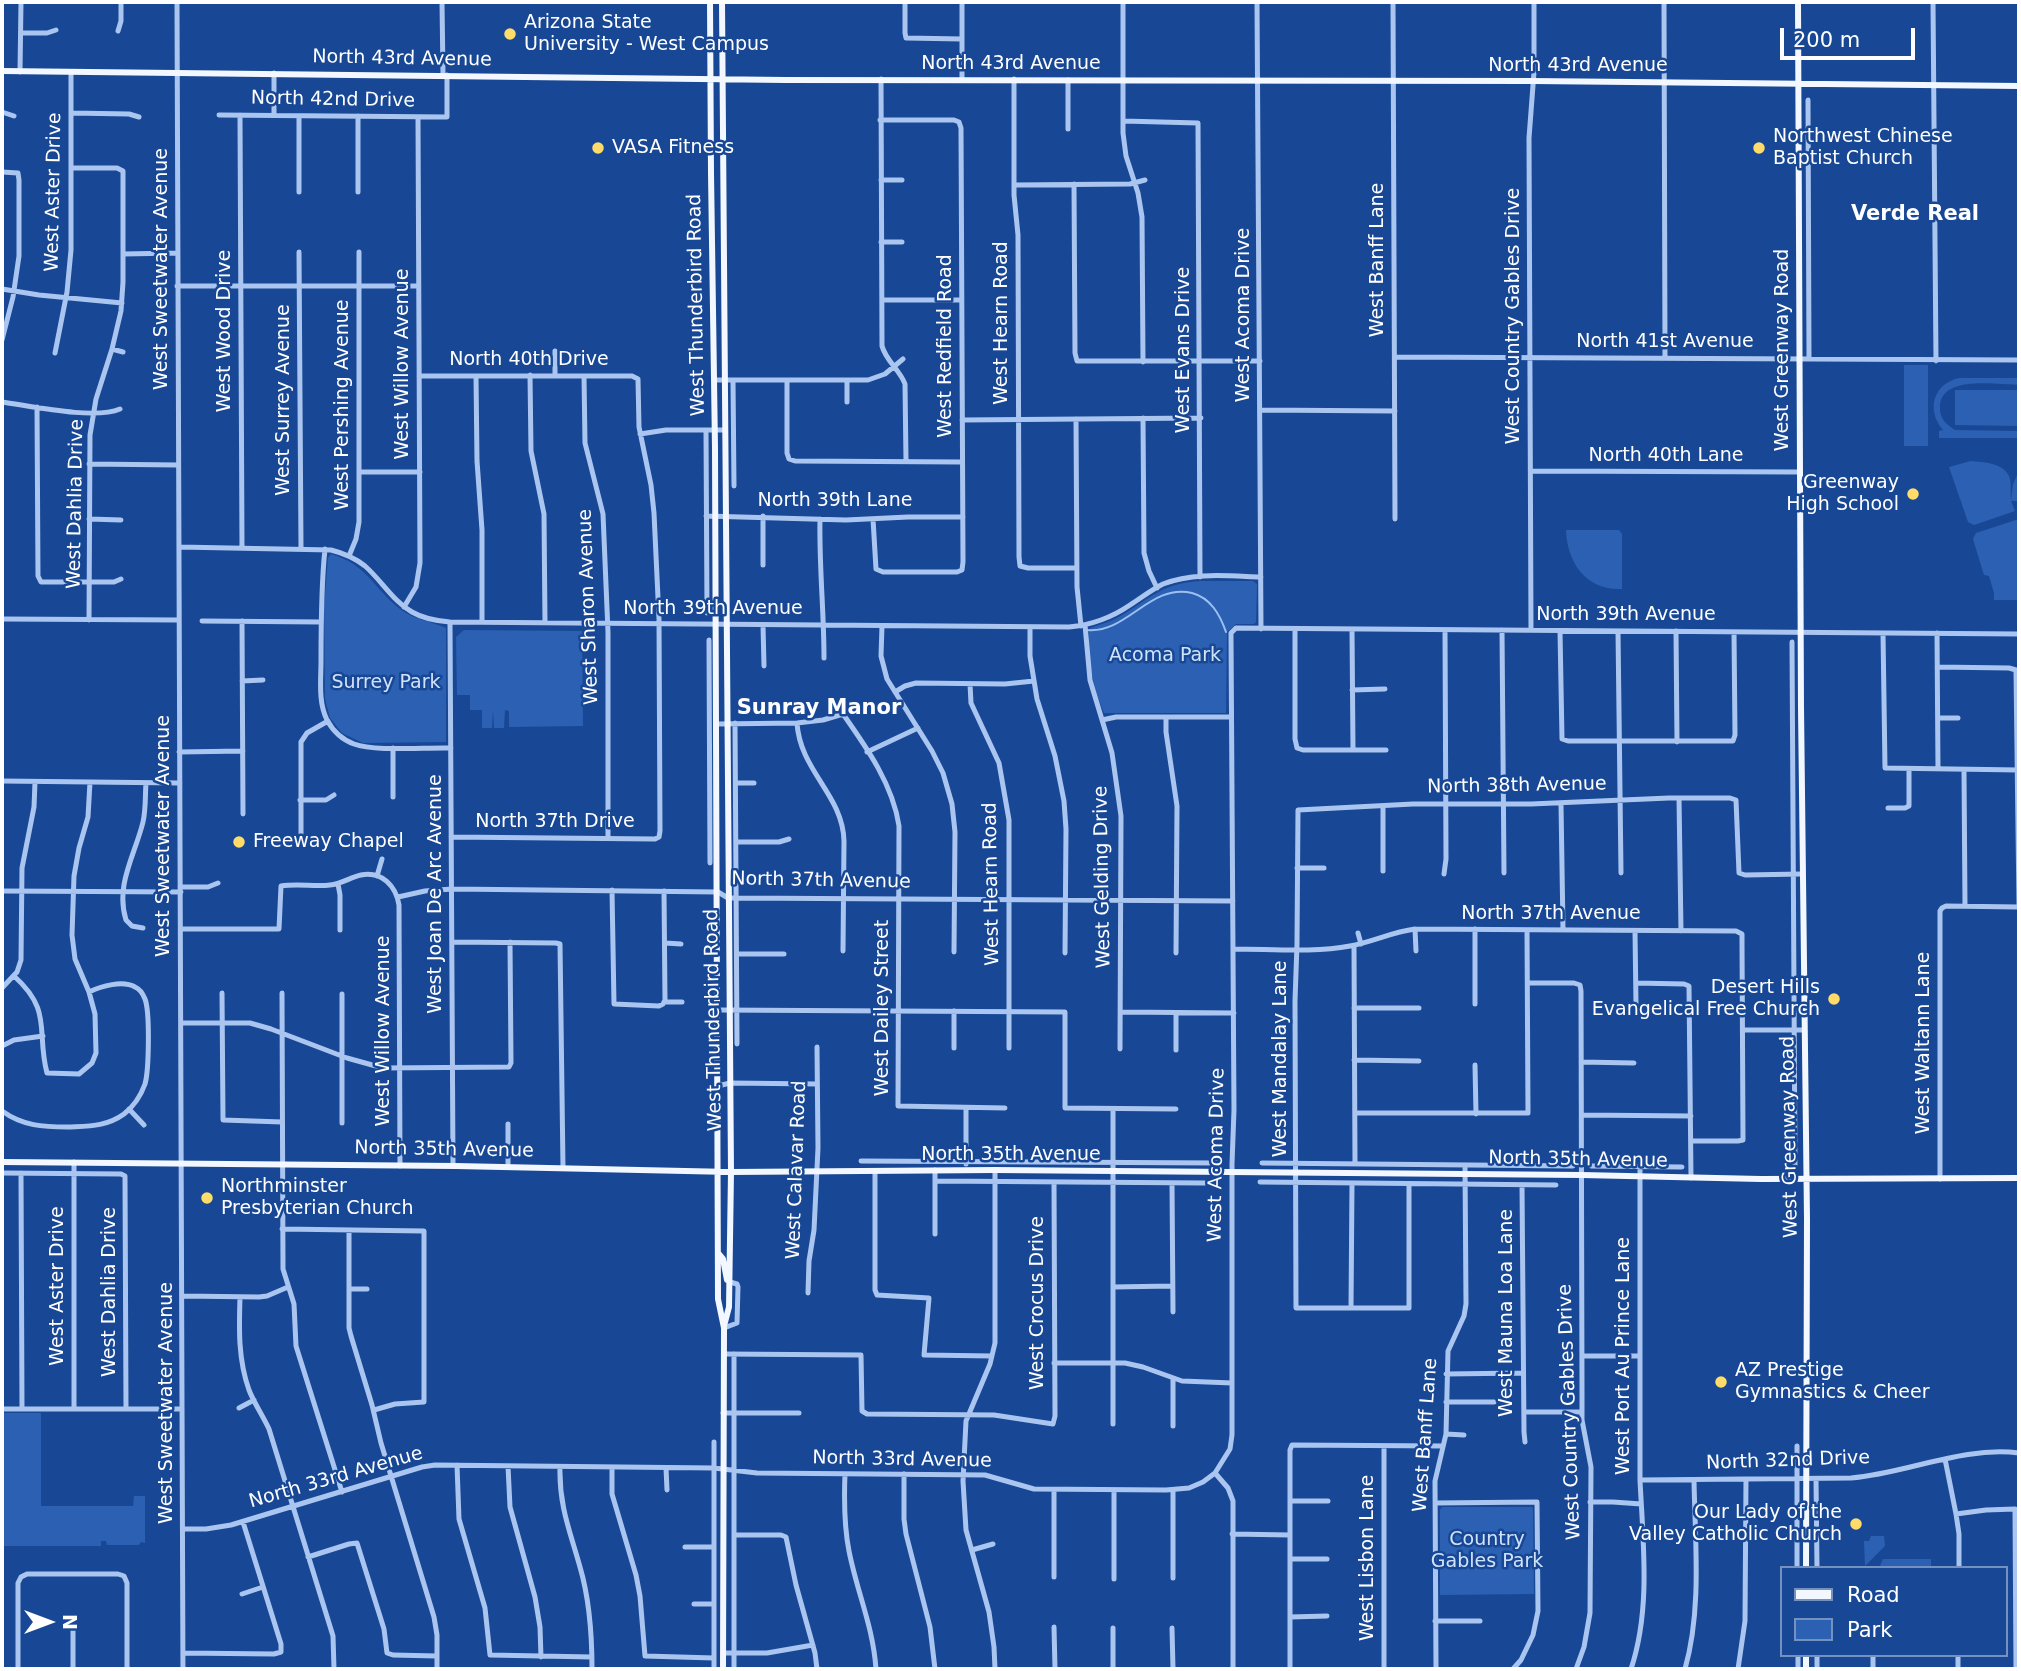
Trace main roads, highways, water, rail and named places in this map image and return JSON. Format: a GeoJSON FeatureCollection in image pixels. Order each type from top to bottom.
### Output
{"type":"FeatureCollection","features":[{"type":"Feature","properties":{"kind":"main road","name":"West Thunderbird Road"},"geometry":{"type":"LineString","coordinates":[[710,2],[716,516],[717,724],[713,758],[714,861],[718,892],[718,1302],[724,1328]]}},
{"type":"Feature","properties":{"kind":"main road","name":"West Thunderbird Road"},"geometry":{"type":"LineString","coordinates":[[722,2],[729,380],[725,430],[726,625],[731,724],[727,758],[728,898],[734,1010],[730,1083],[730,1291],[723,1354],[723,1669]]}},
{"type":"Feature","properties":{"kind":"main road","name":"West Greenway Road"},"geometry":{"type":"LineString","coordinates":[[1798,2],[1806,1566]]}},
{"type":"Feature","properties":{"kind":"main road","name":"North 43rd Avenue"},"geometry":{"type":"LineString","coordinates":[[2,71],[710,79],[1664,82],[2019,86]]}},
{"type":"Feature","properties":{"kind":"main road","name":"North 35th Avenue"},"geometry":{"type":"LineString","coordinates":[[2,1161],[731,1172],[995,1170],[1806,1179],[2019,1178]]}},
{"type":"Feature","properties":{"kind":"main road"},"geometry":{"type":"LineString","coordinates":[[718,1253],[723,1259],[730,1291]]}},
{"type":"Feature","properties":{"kind":"waterway"},"geometry":{"type":"LineString","coordinates":[[1087,630],[1114,624],[1151,601],[1177,592],[1199,595],[1210,603],[1226,632]]}},
{"type":"Feature","properties":{"kind":"place","name":"Arizona State University - West Campus"},"geometry":{"type":"Point","coordinates":[510,34]}},
{"type":"Feature","properties":{"kind":"place","name":"VASA Fitness"},"geometry":{"type":"Point","coordinates":[598,148]}},
{"type":"Feature","properties":{"kind":"place","name":"Northwest Chinese Baptist Church"},"geometry":{"type":"Point","coordinates":[1759,148]}},
{"type":"Feature","properties":{"kind":"place","name":"Greenway High School"},"geometry":{"type":"Point","coordinates":[1913,494]}},
{"type":"Feature","properties":{"kind":"place","name":"Freeway Chapel"},"geometry":{"type":"Point","coordinates":[239,842]}},
{"type":"Feature","properties":{"kind":"place","name":"Desert Hills Evangelical Free Church"},"geometry":{"type":"Point","coordinates":[1834,999]}},
{"type":"Feature","properties":{"kind":"place","name":"Northminster Presbyterian Church"},"geometry":{"type":"Point","coordinates":[207,1198]}},
{"type":"Feature","properties":{"kind":"place","name":"AZ Prestige Gymnastics & Cheer"},"geometry":{"type":"Point","coordinates":[1721,1382]}},
{"type":"Feature","properties":{"kind":"place","name":"Our Lady of the Valley Catholic Church"},"geometry":{"type":"Point","coordinates":[1856,1524]}},
{"type":"Feature","properties":{"kind":"district","name":"Verde Real"},"geometry":{"type":"Point","coordinates":[1915,215]}},
{"type":"Feature","properties":{"kind":"district","name":"Sunray Manor"},"geometry":{"type":"Point","coordinates":[819,709]}},
{"type":"Feature","properties":{"kind":"park label","name":"Acoma Park"},"geometry":{"type":"Point","coordinates":[1165,656]}},
{"type":"Feature","properties":{"kind":"park label","name":"Surrey Park"},"geometry":{"type":"Point","coordinates":[386,683]}},
{"type":"Feature","properties":{"kind":"park label","name":"Country Gables Park"},"geometry":{"type":"Point","coordinates":[1487,1551]}}]}
